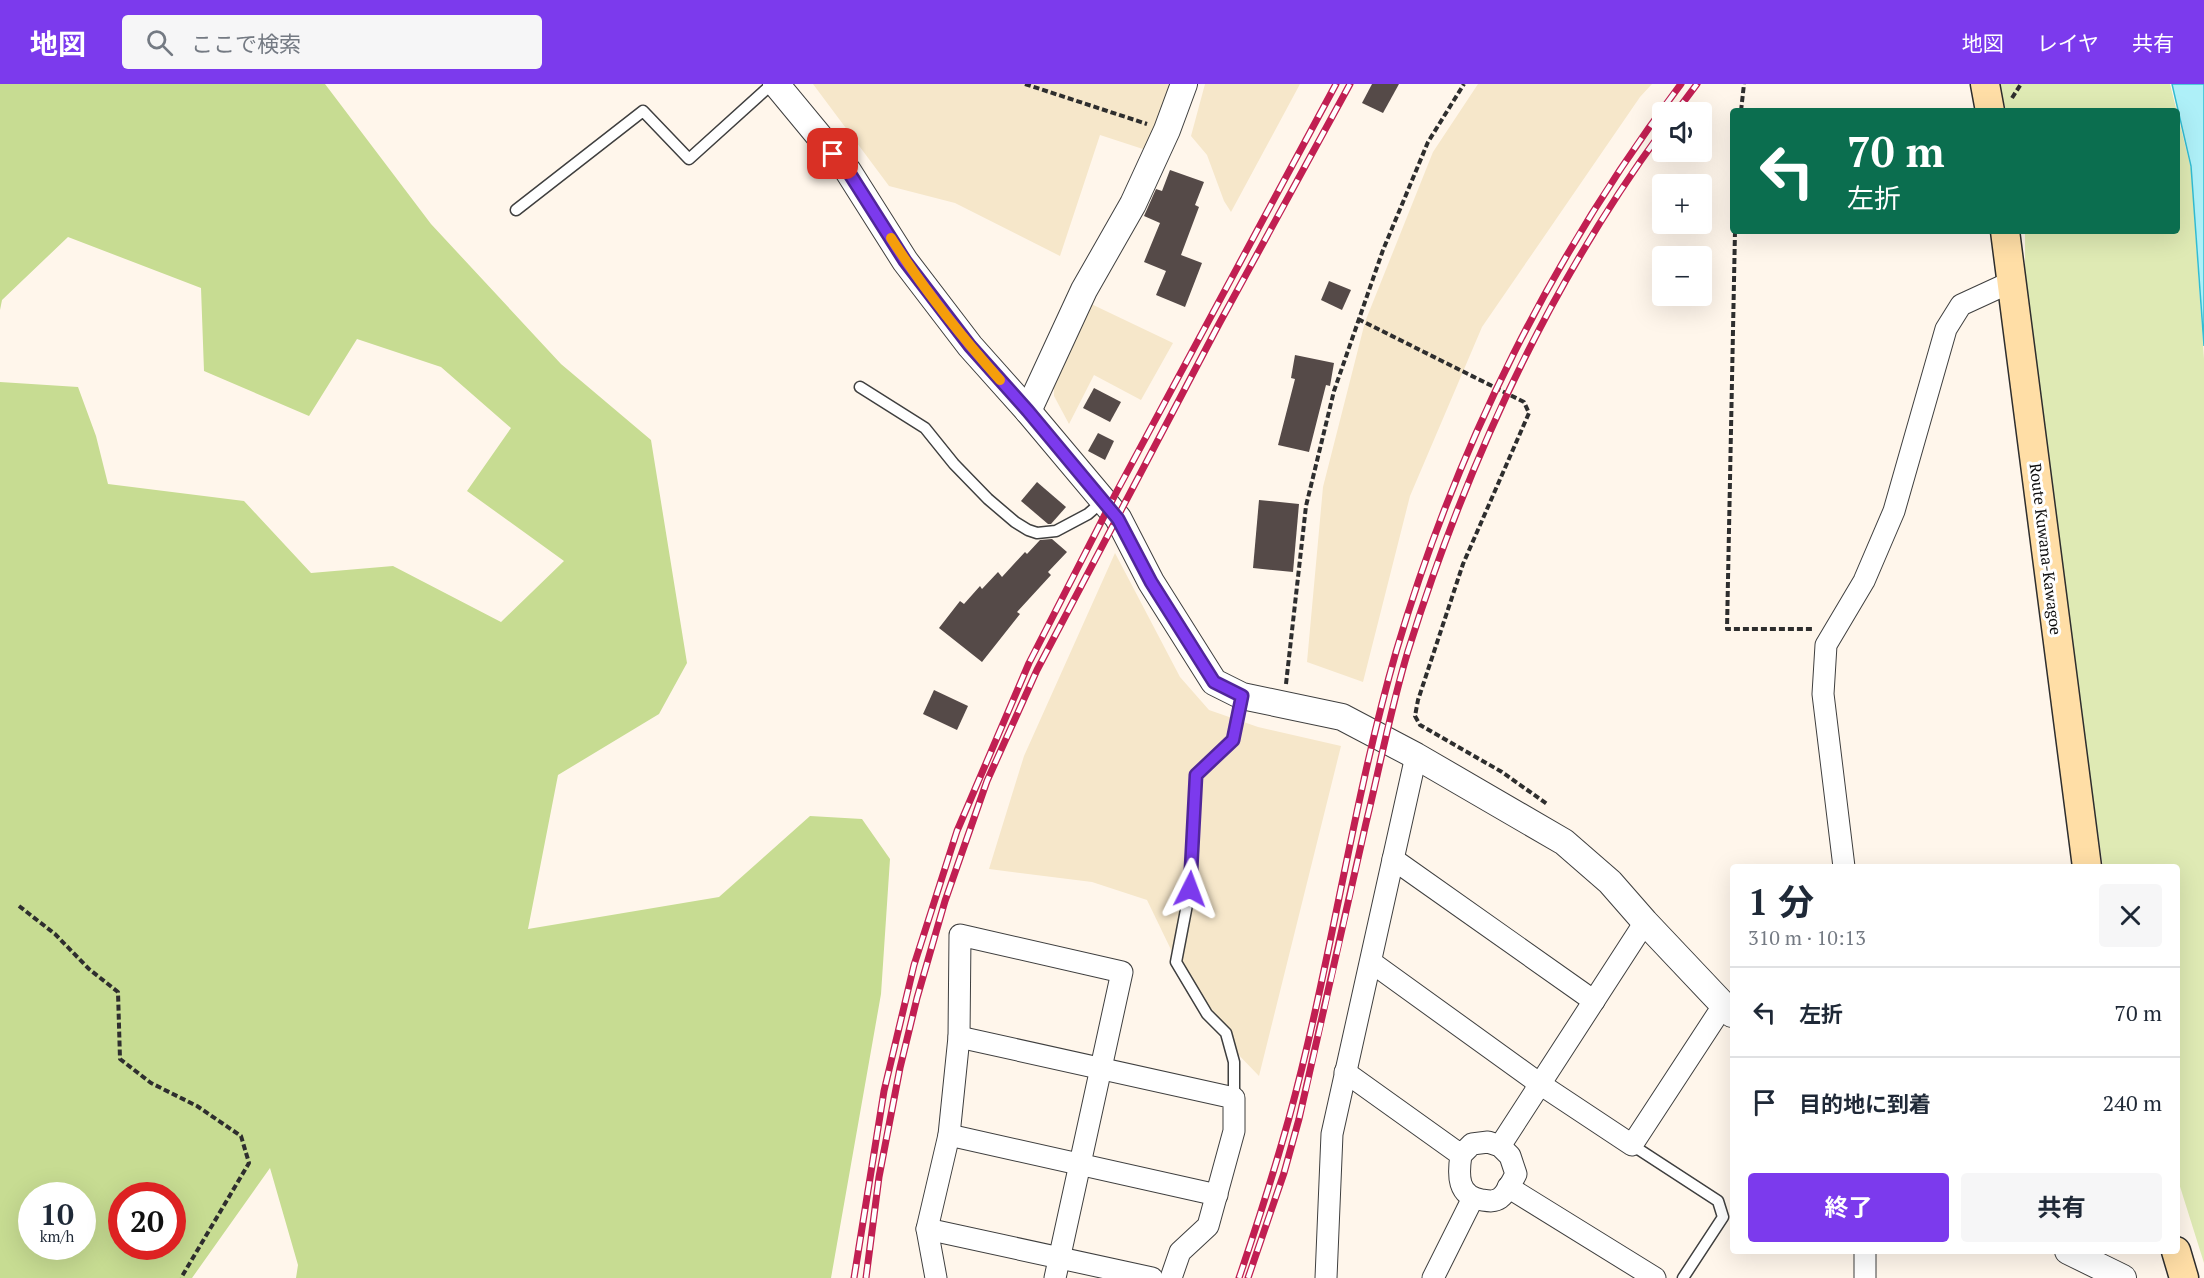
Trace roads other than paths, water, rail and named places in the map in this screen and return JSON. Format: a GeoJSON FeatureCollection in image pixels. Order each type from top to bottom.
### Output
{"type":"FeatureCollection","features":[{"type":"Feature","properties":{"kind":"main road"},"geometry":{"type":"LineString","coordinates":[[1985,84],[1989,108]]}},
{"type":"Feature","properties":{"kind":"main road","name":"Route Kuwana-Kawagoe"},"geometry":{"type":"LineString","coordinates":[[2005,234],[2087,864]]}},
{"type":"Feature","properties":{"kind":"main road"},"geometry":{"type":"LineString","coordinates":[[2177,1254],[2184,1278]]}},
{"type":"Feature","properties":{"kind":"street"},"geometry":{"type":"LineString","coordinates":[[774,84],[848,171],[905,261],[970,346],[1028,411],[1118,519],[1151,582],[1214,682],[1242,696],[1341,717],[1416,756],[1564,842],[1610,882],[1729,1010],[1717,1015],[1632,1145],[1540,1084],[1371,962]]}},
{"type":"Feature","properties":{"kind":"street"},"geometry":{"type":"LineString","coordinates":[[1028,411],[1083,290],[1133,204],[1167,130],[1184,84]]}},
{"type":"Feature","properties":{"kind":"street"},"geometry":{"type":"LineString","coordinates":[[1844,864],[1823,694],[1827,645],[1864,581],[1894,511],[1946,329],[1961,305],[2011,282]]}},
{"type":"Feature","properties":{"kind":"street"},"geometry":{"type":"LineString","coordinates":[[1326,1278],[1332,1134],[1416,756]]}},
{"type":"Feature","properties":{"kind":"street"},"geometry":{"type":"LineString","coordinates":[[1393,859],[1594,1001]]}},
{"type":"Feature","properties":{"kind":"street"},"geometry":{"type":"LineString","coordinates":[[1500,1146],[1645,922]]}},
{"type":"Feature","properties":{"kind":"street"},"geometry":{"type":"LineString","coordinates":[[936,1278],[927,1229],[949,1135],[959,1037],[960,935],[1122,972],[1058,1268]]}},
{"type":"Feature","properties":{"kind":"street"},"geometry":{"type":"LineString","coordinates":[[959,1037],[1234,1098],[1234,1131],[1208,1226],[1180,1252],[1171,1278]]}},
{"type":"Feature","properties":{"kind":"street"},"geometry":{"type":"LineString","coordinates":[[1345,1072],[1461,1155]]}},
{"type":"Feature","properties":{"kind":"street"},"geometry":{"type":"LineString","coordinates":[[949,1135],[1217,1195]]}},
{"type":"Feature","properties":{"kind":"street"},"geometry":{"type":"LineString","coordinates":[[1488,1142],[1500,1146],[1510,1156],[1516,1174],[1502,1197],[1491,1201],[1473,1198],[1461,1186],[1458,1175],[1461,1155],[1472,1144],[1488,1142]]}},
{"type":"Feature","properties":{"kind":"street"},"geometry":{"type":"LineString","coordinates":[[1508,1188],[1655,1278]]}},
{"type":"Feature","properties":{"kind":"street"},"geometry":{"type":"LineString","coordinates":[[1433,1278],[1473,1198]]}},
{"type":"Feature","properties":{"kind":"street"},"geometry":{"type":"LineString","coordinates":[[927,1229],[1058,1268],[1152,1278]]}},
{"type":"Feature","properties":{"kind":"street"},"geometry":{"type":"LineString","coordinates":[[1864,1278],[1865,1254]]}},
{"type":"Feature","properties":{"kind":"street"},"geometry":{"type":"LineString","coordinates":[[2074,1254],[2123,1278]]}},
{"type":"Feature","properties":{"kind":"lane"},"geometry":{"type":"LineString","coordinates":[[516,210],[643,111],[689,159],[774,84]]}},
{"type":"Feature","properties":{"kind":"lane"},"geometry":{"type":"LineString","coordinates":[[860,387],[924,428],[954,464],[988,499],[1028,530],[1037,533],[1056,531],[1088,514],[1103,500]]}},
{"type":"Feature","properties":{"kind":"lane"},"geometry":{"type":"LineString","coordinates":[[1234,1098],[1234,1062],[1226,1034],[1207,1014],[1176,962],[1190,889],[1196,775],[1233,740],[1242,696]]}},
{"type":"Feature","properties":{"kind":"lane"},"geometry":{"type":"LineString","coordinates":[[1632,1145],[1718,1201],[1724,1217],[1683,1278]]}},
{"type":"Feature","properties":{"kind":"water"},"geometry":{"type":"Polygon","coordinates":[[[2172,84],[2204,84],[2204,346],[2191,166],[2180,119],[2180,108],[2178,108],[2172,84]]]}},
{"type":"Feature","properties":{"kind":"railway"},"geometry":{"type":"LineString","coordinates":[[854,1278],[884,1091],[914,965],[957,831],[1029,663],[1117,491],[1336,84]]}},
{"type":"Feature","properties":{"kind":"railway"},"geometry":{"type":"LineString","coordinates":[[866,1278],[879,1177],[900,1068],[917,998],[945,901],[987,781],[1037,670],[1219,324],[1350,84]]}},
{"type":"Feature","properties":{"kind":"railway"},"geometry":{"type":"LineString","coordinates":[[1239,1278],[1289,1118],[1304,1060],[1380,710],[1420,576],[1479,427],[1550,284],[1634,149],[1681,84]]}},
{"type":"Feature","properties":{"kind":"railway"},"geometry":{"type":"LineString","coordinates":[[1684,102],[1697,84]]}},
{"type":"Feature","properties":{"kind":"railway"},"geometry":{"type":"LineString","coordinates":[[1248,1278],[1284,1173],[1299,1119],[1391,715],[1408,651],[1431,582],[1484,447],[1546,316],[1582,252],[1652,145]]}}]}
